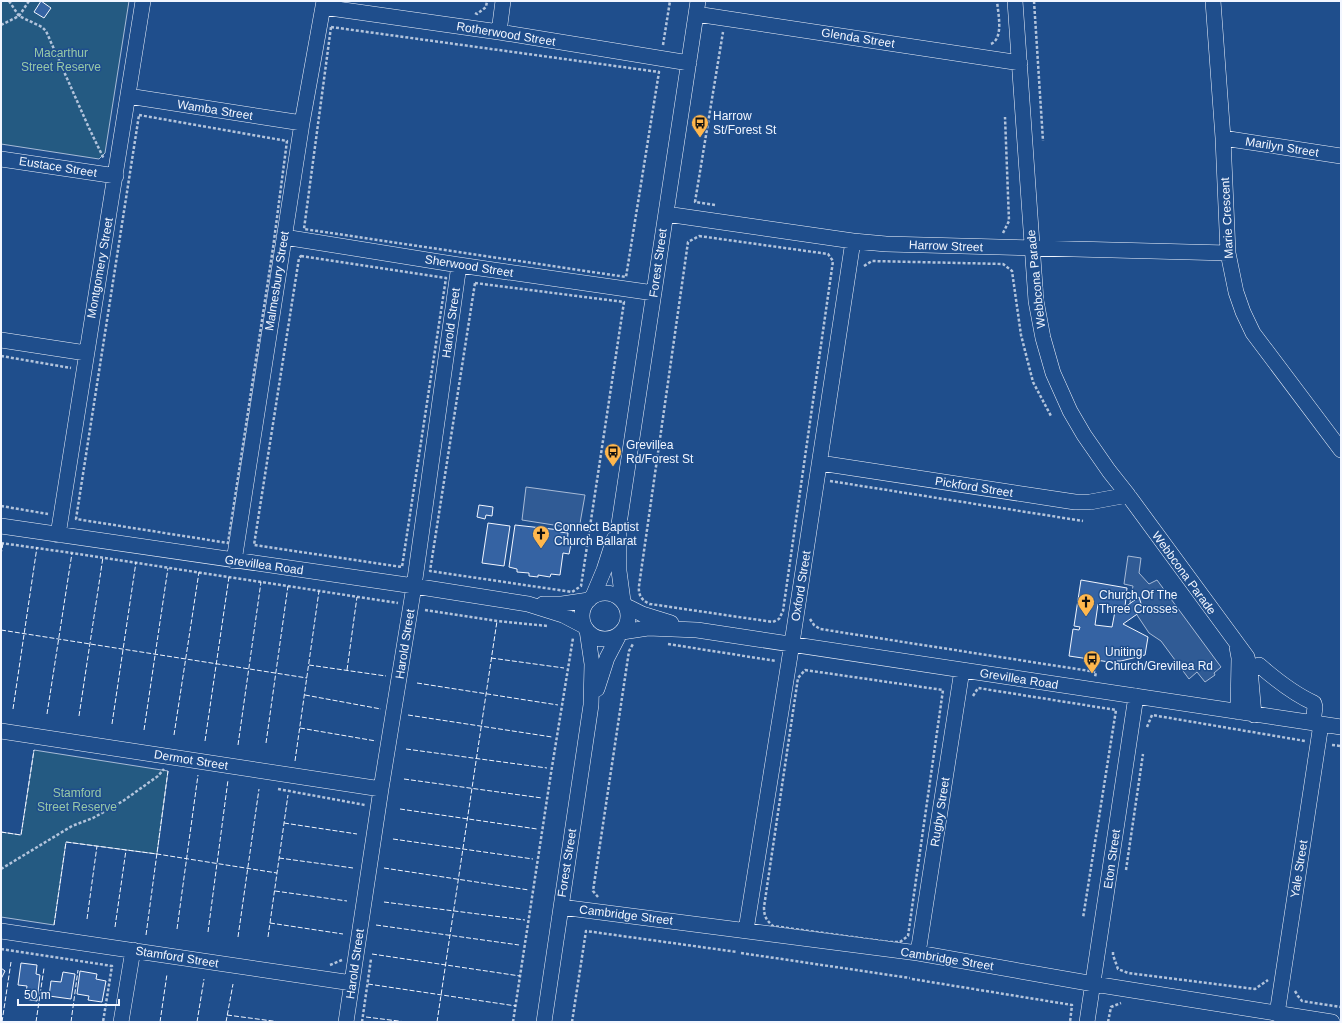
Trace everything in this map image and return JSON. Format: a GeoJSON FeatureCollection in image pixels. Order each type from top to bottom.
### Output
{"type":"FeatureCollection","features":[{"type":"Feature","properties":{"kind":"street","name":"Montgomery Street"},"geometry":{"type":"LineString","coordinates":[[58,535],[143,1]]}},
{"type":"Feature","properties":{"kind":"street"},"geometry":{"type":"LineString","coordinates":[[499,32],[503,1]]}},
{"type":"Feature","properties":{"kind":"street","name":"Webbcona Parade"},"geometry":{"type":"LineString","coordinates":[[1015,1],[1037,308],[1042,338],[1053,373],[1070,412],[1084,435],[1250,664],[1254,715]]}},
{"type":"Feature","properties":{"kind":"street","name":"Marie Crescent"},"geometry":{"type":"LineString","coordinates":[[1213,1],[1223,138],[1228,253],[1236,292],[1253,333],[1341,450]]}},
{"type":"Feature","properties":{"kind":"street","name":"Rotherwood Street"},"geometry":{"type":"LineString","coordinates":[[323,4],[689,63]]}},
{"type":"Feature","properties":{"kind":"street","name":"Malmesbury Street"},"geometry":{"type":"LineString","coordinates":[[234,561],[302,123],[323,4]]}},
{"type":"Feature","properties":{"kind":"street","name":"Glenda Street"},"geometry":{"type":"LineString","coordinates":[[697,7],[1020,63]]}},
{"type":"Feature","properties":{"kind":"street","name":"Forest Street"},"geometry":{"type":"LineString","coordinates":[[619,524],[697,7]]}},
{"type":"Feature","properties":{"kind":"street","name":"Wamba Street"},"geometry":{"type":"LineString","coordinates":[[128,96],[302,123]]}},
{"type":"Feature","properties":{"kind":"street","name":"Marilyn Street"},"geometry":{"type":"LineString","coordinates":[[1223,138],[1341,156]]}},
{"type":"Feature","properties":{"kind":"street","name":"Eustace Street"},"geometry":{"type":"LineString","coordinates":[[1,159],[116,176]]}},
{"type":"Feature","properties":{"kind":"street","name":"Harrow Street"},"geometry":{"type":"LineString","coordinates":[[666,214],[853,241],[886,244],[1228,253]]}},
{"type":"Feature","properties":{"kind":"street","name":"Sherwood Street"},"geometry":{"type":"LineString","coordinates":[[284,237],[459,265],[654,293]]}},
{"type":"Feature","properties":{"kind":"street","name":"Oxford Street"},"geometry":{"type":"LineString","coordinates":[[746,930],[820,463],[853,241]]}},
{"type":"Feature","properties":{"kind":"street","name":"Harold Street"},"geometry":{"type":"LineString","coordinates":[[346,1022],[381,789],[414,586],[459,265]]}},
{"type":"Feature","properties":{"kind":"street"},"geometry":{"type":"LineString","coordinates":[[1,340],[86,353]]}},
{"type":"Feature","properties":{"kind":"street","name":"Pickford Street"},"geometry":{"type":"LineString","coordinates":[[820,463],[1075,502],[1090,502],[1128,495]]}},
{"type":"Feature","properties":{"kind":"street"},"geometry":{"type":"LineString","coordinates":[[580,629],[584,606],[591,598],[604,570],[619,524]]}},
{"type":"Feature","properties":{"kind":"street"},"geometry":{"type":"LineString","coordinates":[[619,524],[619,571],[624,603],[628,612],[626,626],[621,633]]}},
{"type":"Feature","properties":{"kind":"street","name":"Grevillea Road"},"geometry":{"type":"LineString","coordinates":[[1,526],[528,604],[562,615],[580,629],[602,639],[609,639],[621,633],[642,614]]}},
{"type":"Feature","properties":{"kind":"street","name":"Grevillea Road"},"geometry":{"type":"LineString","coordinates":[[528,604],[562,604],[607,593],[614,595],[642,614],[657,627],[697,630],[792,643],[1254,715],[1341,727]]}},
{"type":"Feature","properties":{"kind":"street","name":"Forest Street"},"geometry":{"type":"LineString","coordinates":[[544,1022],[591,705],[592,664],[580,629]]}},
{"type":"Feature","properties":{"kind":"street","name":"Forest Street"},"geometry":{"type":"LineString","coordinates":[[591,705],[606,663],[621,633]]}},
{"type":"Feature","properties":{"kind":"street","name":"Webbcona Parade"},"geometry":{"type":"LineString","coordinates":[[1235,643],[1239,658],[1238,712]]}},
{"type":"Feature","properties":{"kind":"street","name":"Yale Street"},"geometry":{"type":"LineString","coordinates":[[1259,664],[1287,686],[1315,703],[1317,724],[1277,1014]]}},
{"type":"Feature","properties":{"kind":"street","name":"Rugby Street"},"geometry":{"type":"LineString","coordinates":[[918,953],[962,670]]}},
{"type":"Feature","properties":{"kind":"street","name":"Eton Street"},"geometry":{"type":"LineString","coordinates":[[1087,1022],[1094,984],[1136,696]]}},
{"type":"Feature","properties":{"kind":"street","name":"Dermot Street"},"geometry":{"type":"LineString","coordinates":[[1,731],[381,789]]}},
{"type":"Feature","properties":{"kind":"street","name":"Cambridge Street"},"geometry":{"type":"LineString","coordinates":[[561,907],[918,953],[1094,984],[1332,1022]]}},
{"type":"Feature","properties":{"kind":"street","name":"Stamford Street"},"geometry":{"type":"LineString","coordinates":[[1,931],[352,983]]}},
{"type":"Feature","properties":{"kind":"street"},"geometry":{"type":"LineString","coordinates":[[121,1022],[133,950]]}},
{"type":"Feature","properties":{"kind":"path"},"geometry":{"type":"LineString","coordinates":[[10,1],[19,16],[42,27],[47,32],[92,136],[106,162]]}},
{"type":"Feature","properties":{"kind":"path"},"geometry":{"type":"LineString","coordinates":[[1,25],[19,16],[29,1]]}},
{"type":"Feature","properties":{"kind":"path"},"geometry":{"type":"LineString","coordinates":[[477,14],[486,7],[486,1]]}},
{"type":"Feature","properties":{"kind":"path"},"geometry":{"type":"LineString","coordinates":[[663,45],[670,1]]}},
{"type":"Feature","properties":{"kind":"path"},"geometry":{"type":"LineString","coordinates":[[996,41],[999,33],[997,1]]}},
{"type":"Feature","properties":{"kind":"path"},"geometry":{"type":"LineString","coordinates":[[1034,1],[1043,140]]}},
{"type":"Feature","properties":{"kind":"path"},"geometry":{"type":"LineString","coordinates":[[304,229],[331,27],[659,72],[626,277]]}},
{"type":"Feature","properties":{"kind":"path"},"geometry":{"type":"LineString","coordinates":[[719,206],[695,202],[723,31]]}},
{"type":"Feature","properties":{"kind":"path"},"geometry":{"type":"LineString","coordinates":[[139,115],[287,141]]}},
{"type":"Feature","properties":{"kind":"path"},"geometry":{"type":"LineString","coordinates":[[1003,232],[1008,221],[1005,118]]}},
{"type":"Feature","properties":{"kind":"path"},"geometry":{"type":"LineString","coordinates":[[593,891],[605,801],[629,651],[632,644],[638,641],[642,614],[638,586],[688,242],[698,236],[828,254],[833,261],[804,462]]}},
{"type":"Feature","properties":{"kind":"path"},"geometry":{"type":"LineString","coordinates":[[402,567],[254,545],[299,258],[301,256],[446,278]]}},
{"type":"Feature","properties":{"kind":"path"},"geometry":{"type":"LineString","coordinates":[[862,267],[872,261],[896,261],[1003,264],[1012,271],[1021,336],[1033,382],[1051,416]]}},
{"type":"Feature","properties":{"kind":"path"},"geometry":{"type":"LineString","coordinates":[[475,283],[430,571],[572,592],[581,586],[624,302]]}},
{"type":"Feature","properties":{"kind":"path"},"geometry":{"type":"LineString","coordinates":[[102,353],[76,520],[228,543]]}},
{"type":"Feature","properties":{"kind":"path"},"geometry":{"type":"LineString","coordinates":[[1,356],[72,368]]}},
{"type":"Feature","properties":{"kind":"path"},"geometry":{"type":"LineString","coordinates":[[829,481],[1083,521]]}},
{"type":"Feature","properties":{"kind":"path"},"geometry":{"type":"LineString","coordinates":[[1,506],[50,514]]}},
{"type":"Feature","properties":{"kind":"path"},"geometry":{"type":"LineString","coordinates":[[1,543],[72,552],[398,603]]}},
{"type":"Feature","properties":{"kind":"path"},"geometry":{"type":"LineString","coordinates":[[642,614],[650,604],[771,622]]}},
{"type":"Feature","properties":{"kind":"path"},"geometry":{"type":"LineString","coordinates":[[425,610],[497,621],[552,627]]}},
{"type":"Feature","properties":{"kind":"path"},"geometry":{"type":"LineString","coordinates":[[514,1022],[551,773],[574,636],[580,629]]}},
{"type":"Feature","properties":{"kind":"path"},"geometry":{"type":"LineString","coordinates":[[820,629],[1096,672],[1093,690]]}},
{"type":"Feature","properties":{"kind":"path"},"geometry":{"type":"LineString","coordinates":[[663,643],[776,661]]}},
{"type":"Feature","properties":{"kind":"path"},"geometry":{"type":"LineString","coordinates":[[805,670],[943,690]]}},
{"type":"Feature","properties":{"kind":"path"},"geometry":{"type":"LineString","coordinates":[[978,688],[1116,710],[1083,918]]}},
{"type":"Feature","properties":{"kind":"path"},"geometry":{"type":"LineString","coordinates":[[1146,728],[1152,715],[1303,740]]}},
{"type":"Feature","properties":{"kind":"path"},"geometry":{"type":"LineString","coordinates":[[1125,871],[1144,750]]}},
{"type":"Feature","properties":{"kind":"path"},"geometry":{"type":"LineString","coordinates":[[1,868],[72,826],[93,818],[123,801],[158,776],[167,764],[170,757]]}},
{"type":"Feature","properties":{"kind":"path"},"geometry":{"type":"LineString","coordinates":[[572,1022],[586,931],[737,952]]}},
{"type":"Feature","properties":{"kind":"path"},"geometry":{"type":"LineString","coordinates":[[1,948],[112,966],[103,1022]]}},
{"type":"Feature","properties":{"kind":"path"},"geometry":{"type":"LineString","coordinates":[[1114,948],[1113,955],[1118,969],[1128,973],[1255,989]]}},
{"type":"Feature","properties":{"kind":"path"},"geometry":{"type":"LineString","coordinates":[[741,953],[911,978],[1072,1005],[1070,1022]]}},
{"type":"Feature","properties":{"kind":"path"},"geometry":{"type":"LineString","coordinates":[[1295,990],[1302,1001],[1341,1007]]}},
{"type":"Feature","properties":{"kind":"path"},"geometry":{"type":"LineString","coordinates":[[1108,1022],[1111,1008]]}},
{"type":"Feature","properties":{"kind":"green space","name":"Macarthur Street Reserve"},"geometry":{"type":"Polygon","coordinates":[[[1,1],[129,1],[105,153],[99,159],[1,144],[1,1]]]}},
{"type":"Feature","properties":{"kind":"green space","name":"Stamford Street Reserve"},"geometry":{"type":"Polygon","coordinates":[[[34,750],[168,771],[157,854],[66,842],[54,925],[1,917],[1,832],[21,835],[34,750]]]}},
{"type":"Feature","properties":{"kind":"shaded area"},"geometry":{"type":"Polygon","coordinates":[[[526,487],[585,495],[579,529],[522,520],[526,487]]]}},
{"type":"Feature","properties":{"kind":"shaded area"},"geometry":{"type":"Polygon","coordinates":[[[1128,556],[1141,558],[1139,573],[1149,584],[1157,580],[1221,667],[1214,673],[1215,675],[1205,682],[1197,672],[1189,679],[1161,641],[1149,633],[1137,615],[1130,602],[1133,586],[1124,584],[1128,556]]]}},
{"type":"Feature","properties":{"kind":"building"},"geometry":{"type":"Polygon","coordinates":[[[41,1],[51,8],[44,18],[34,12],[41,1]]]}},
{"type":"Feature","properties":{"kind":"building"},"geometry":{"type":"Polygon","coordinates":[[[479,505],[493,507],[492,516],[486,515],[485,519],[477,517],[479,505]]]}},
{"type":"Feature","properties":{"kind":"building"},"geometry":{"type":"Polygon","coordinates":[[[488,523],[510,526],[504,566],[482,563],[488,523]]]}},
{"type":"Feature","properties":{"kind":"building","name":"Connect Baptist Church Ballarat"},"geometry":{"type":"Polygon","coordinates":[[[515,525],[560,530],[560,532],[568,533],[567,544],[571,544],[569,554],[563,553],[560,575],[551,574],[550,577],[538,575],[538,577],[529,576],[529,573],[517,572],[517,569],[509,567],[515,525]]]}},
{"type":"Feature","properties":{"kind":"building","name":"Church Of The Three Crosses"},"geometry":{"type":"Polygon","coordinates":[[[1081,580],[1127,588],[1125,607],[1139,597],[1143,610],[1123,624],[1148,637],[1145,655],[1116,661],[1116,663],[1069,656],[1073,629],[1079,630],[1080,627],[1074,626],[1081,580]],[[1098,604],[1095,625],[1112,627],[1116,606],[1098,604]]]}},
{"type":"Feature","properties":{"kind":"building"},"geometry":{"type":"Polygon","coordinates":[[[21,963],[37,965],[36,974],[40,975],[37,1001],[25,999],[27,986],[18,985],[21,963]]]}},
{"type":"Feature","properties":{"kind":"building"},"geometry":{"type":"Polygon","coordinates":[[[1,968],[5,971],[1,979],[1,968]]]}},
{"type":"Feature","properties":{"kind":"building"},"geometry":{"type":"Polygon","coordinates":[[[80,971],[97,974],[96,979],[106,981],[102,1002],[88,1000],[89,996],[77,994],[80,971]]]}},
{"type":"Feature","properties":{"kind":"building"},"geometry":{"type":"Polygon","coordinates":[[[63,972],[75,974],[71,999],[49,996],[51,981],[61,982],[63,972]]]}},
{"type":"Feature","properties":{"kind":"fence"},"geometry":{"type":"LineString","coordinates":[[1,555],[3,543]]}},
{"type":"Feature","properties":{"kind":"fence"},"geometry":{"type":"LineString","coordinates":[[13,709],[37,547]]}},
{"type":"Feature","properties":{"kind":"fence"},"geometry":{"type":"LineString","coordinates":[[47,714],[72,553]]}},
{"type":"Feature","properties":{"kind":"fence"},"geometry":{"type":"LineString","coordinates":[[79,716],[103,557]]}},
{"type":"Feature","properties":{"kind":"fence"},"geometry":{"type":"LineString","coordinates":[[112,724],[136,562]]}},
{"type":"Feature","properties":{"kind":"fence"},"geometry":{"type":"LineString","coordinates":[[144,730],[168,568]]}},
{"type":"Feature","properties":{"kind":"fence"},"geometry":{"type":"LineString","coordinates":[[174,735],[199,572]]}},
{"type":"Feature","properties":{"kind":"fence"},"geometry":{"type":"LineString","coordinates":[[205,741],[229,577]]}},
{"type":"Feature","properties":{"kind":"fence"},"geometry":{"type":"LineString","coordinates":[[238,745],[261,582]]}},
{"type":"Feature","properties":{"kind":"fence"},"geometry":{"type":"LineString","coordinates":[[266,743],[288,586]]}},
{"type":"Feature","properties":{"kind":"fence"},"geometry":{"type":"LineString","coordinates":[[295,761],[319,591]]}},
{"type":"Feature","properties":{"kind":"fence"},"geometry":{"type":"LineString","coordinates":[[347,670],[357,597]]}},
{"type":"Feature","properties":{"kind":"fence"},"geometry":{"type":"LineString","coordinates":[[437,1022],[497,621]]}},
{"type":"Feature","properties":{"kind":"fence"},"geometry":{"type":"LineString","coordinates":[[1,630],[307,678]]}},
{"type":"Feature","properties":{"kind":"fence"},"geometry":{"type":"LineString","coordinates":[[491,658],[564,668]]}},
{"type":"Feature","properties":{"kind":"fence"},"geometry":{"type":"LineString","coordinates":[[309,665],[386,676]]}},
{"type":"Feature","properties":{"kind":"fence"},"geometry":{"type":"LineString","coordinates":[[417,683],[558,705]]}},
{"type":"Feature","properties":{"kind":"fence"},"geometry":{"type":"LineString","coordinates":[[305,695],[381,709]]}},
{"type":"Feature","properties":{"kind":"fence"},"geometry":{"type":"LineString","coordinates":[[408,715],[552,737]]}},
{"type":"Feature","properties":{"kind":"fence"},"geometry":{"type":"LineString","coordinates":[[300,728],[376,741]]}},
{"type":"Feature","properties":{"kind":"fence"},"geometry":{"type":"LineString","coordinates":[[406,749],[547,768]]}},
{"type":"Feature","properties":{"kind":"fence"},"geometry":{"type":"LineString","coordinates":[[1,832],[21,835],[34,750]]}},
{"type":"Feature","properties":{"kind":"fence"},"geometry":{"type":"LineString","coordinates":[[146,935],[168,771]]}},
{"type":"Feature","properties":{"kind":"fence"},"geometry":{"type":"LineString","coordinates":[[177,929],[198,775]]}},
{"type":"Feature","properties":{"kind":"fence"},"geometry":{"type":"LineString","coordinates":[[404,779],[542,798]]}},
{"type":"Feature","properties":{"kind":"fence"},"geometry":{"type":"LineString","coordinates":[[208,932],[228,780]]}},
{"type":"Feature","properties":{"kind":"fence"},"geometry":{"type":"LineString","coordinates":[[238,937],[259,789]]}},
{"type":"Feature","properties":{"kind":"fence"},"geometry":{"type":"LineString","coordinates":[[268,937],[288,795]]}},
{"type":"Feature","properties":{"kind":"fence"},"geometry":{"type":"LineString","coordinates":[[400,809],[537,829]]}},
{"type":"Feature","properties":{"kind":"fence"},"geometry":{"type":"LineString","coordinates":[[284,823],[357,834]]}},
{"type":"Feature","properties":{"kind":"fence"},"geometry":{"type":"LineString","coordinates":[[393,839],[533,859]]}},
{"type":"Feature","properties":{"kind":"fence"},"geometry":{"type":"LineString","coordinates":[[54,925],[66,842],[157,854],[277,873]]}},
{"type":"Feature","properties":{"kind":"fence"},"geometry":{"type":"LineString","coordinates":[[87,919],[97,846]]}},
{"type":"Feature","properties":{"kind":"fence"},"geometry":{"type":"LineString","coordinates":[[115,927],[126,850]]}},
{"type":"Feature","properties":{"kind":"fence"},"geometry":{"type":"LineString","coordinates":[[279,858],[353,868]]}},
{"type":"Feature","properties":{"kind":"fence"},"geometry":{"type":"LineString","coordinates":[[384,868],[529,890]]}},
{"type":"Feature","properties":{"kind":"fence"},"geometry":{"type":"LineString","coordinates":[[275,891],[347,901]]}},
{"type":"Feature","properties":{"kind":"fence"},"geometry":{"type":"LineString","coordinates":[[384,902],[525,920]]}},
{"type":"Feature","properties":{"kind":"fence"},"geometry":{"type":"LineString","coordinates":[[270,923],[343,934]]}},
{"type":"Feature","properties":{"kind":"fence"},"geometry":{"type":"LineString","coordinates":[[376,925],[519,945]]}},
{"type":"Feature","properties":{"kind":"fence"},"geometry":{"type":"LineString","coordinates":[[372,954],[520,976]]}},
{"type":"Feature","properties":{"kind":"fence"},"geometry":{"type":"LineString","coordinates":[[2,1022],[11,962]]}},
{"type":"Feature","properties":{"kind":"fence"},"geometry":{"type":"LineString","coordinates":[[36,1022],[44,968]]}},
{"type":"Feature","properties":{"kind":"fence"},"geometry":{"type":"LineString","coordinates":[[71,1022],[78,970]]}},
{"type":"Feature","properties":{"kind":"fence"},"geometry":{"type":"LineString","coordinates":[[160,1022],[167,974]]}},
{"type":"Feature","properties":{"kind":"fence"},"geometry":{"type":"LineString","coordinates":[[197,1022],[204,979]]}},
{"type":"Feature","properties":{"kind":"fence"},"geometry":{"type":"LineString","coordinates":[[226,1022],[233,984]]}},
{"type":"Feature","properties":{"kind":"fence"},"geometry":{"type":"LineString","coordinates":[[368,984],[516,1006]]}},
{"type":"Feature","properties":{"kind":"fence"},"geometry":{"type":"LineString","coordinates":[[227,1015],[280,1022]]}},
{"type":"Feature","properties":{"kind":"fence"},"geometry":{"type":"LineString","coordinates":[[366,1017],[406,1022]]}},
{"type":"Feature","properties":{"kind":"place","name":"Harrow St/Forest St"},"geometry":{"type":"Point","coordinates":[700,138]}},
{"type":"Feature","properties":{"kind":"place","name":"Grevillea Rd/Forest St"},"geometry":{"type":"Point","coordinates":[613,467]}},
{"type":"Feature","properties":{"kind":"place","name":"Connect Baptist Church Ballarat"},"geometry":{"type":"Point","coordinates":[541,549]}},
{"type":"Feature","properties":{"kind":"place","name":"Church Of The Three Crosses"},"geometry":{"type":"Point","coordinates":[1086,617]}},
{"type":"Feature","properties":{"kind":"place","name":"Uniting Church/Grevillea Rd"},"geometry":{"type":"Point","coordinates":[1092,674]}}]}
